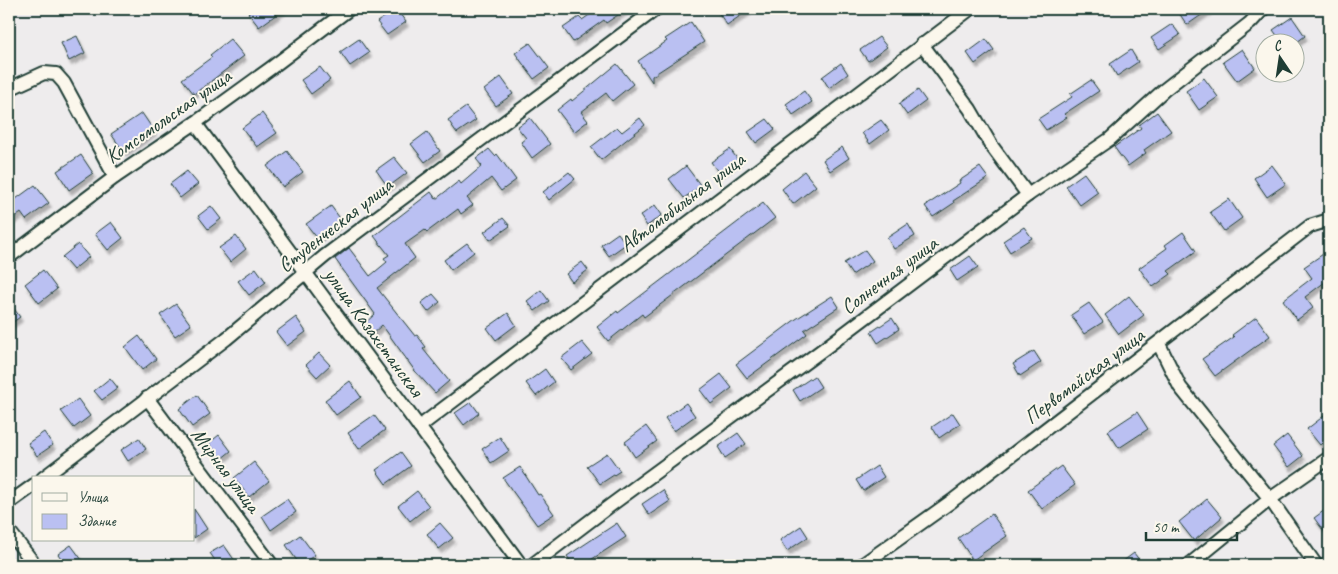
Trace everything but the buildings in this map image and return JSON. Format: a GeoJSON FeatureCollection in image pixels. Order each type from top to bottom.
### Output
{"type":"FeatureCollection","features":[{"type":"Feature","properties":{"kind":"street","name":"Комсомольская улица"},"geometry":{"type":"LineString","coordinates":[[9,257],[349,9]]}},
{"type":"Feature","properties":{"kind":"street","name":"Студенческая улица"},"geometry":{"type":"LineString","coordinates":[[46,476],[226,339],[381,214],[656,9]]}},
{"type":"Feature","properties":{"kind":"street","name":"Автомобильная улица"},"geometry":{"type":"LineString","coordinates":[[419,427],[970,9]]}},
{"type":"Feature","properties":{"kind":"street","name":"Солнечная улица"},"geometry":{"type":"LineString","coordinates":[[532,565],[1028,195],[1110,139],[1164,90],[1250,24],[1264,9]]}},
{"type":"Feature","properties":{"kind":"street"},"geometry":{"type":"LineString","coordinates":[[922,44],[970,109],[991,145],[1028,195]]}},
{"type":"Feature","properties":{"kind":"street"},"geometry":{"type":"LineString","coordinates":[[9,89],[44,73],[56,74],[64,83],[115,178]]}},
{"type":"Feature","properties":{"kind":"street","name":"улица Казахстанская"},"geometry":{"type":"LineString","coordinates":[[195,123],[521,565]]}},
{"type":"Feature","properties":{"kind":"street","name":"Первомайская улица"},"geometry":{"type":"LineString","coordinates":[[862,565],[952,501],[1159,344],[1310,226],[1329,220]]}},
{"type":"Feature","properties":{"kind":"street"},"geometry":{"type":"LineString","coordinates":[[1159,344],[1180,386],[1270,499],[1316,565]]}},
{"type":"Feature","properties":{"kind":"street","name":"Мирная улица"},"geometry":{"type":"LineString","coordinates":[[147,398],[272,565]]}},
{"type":"Feature","properties":{"kind":"street"},"geometry":{"type":"LineString","coordinates":[[1189,565],[1270,499],[1329,458]]}},
{"type":"Feature","properties":{"kind":"street"},"geometry":{"type":"LineString","coordinates":[[9,503],[32,486]]}},
{"type":"Feature","properties":{"kind":"street"},"geometry":{"type":"LineString","coordinates":[[9,531],[35,565]]}}]}
